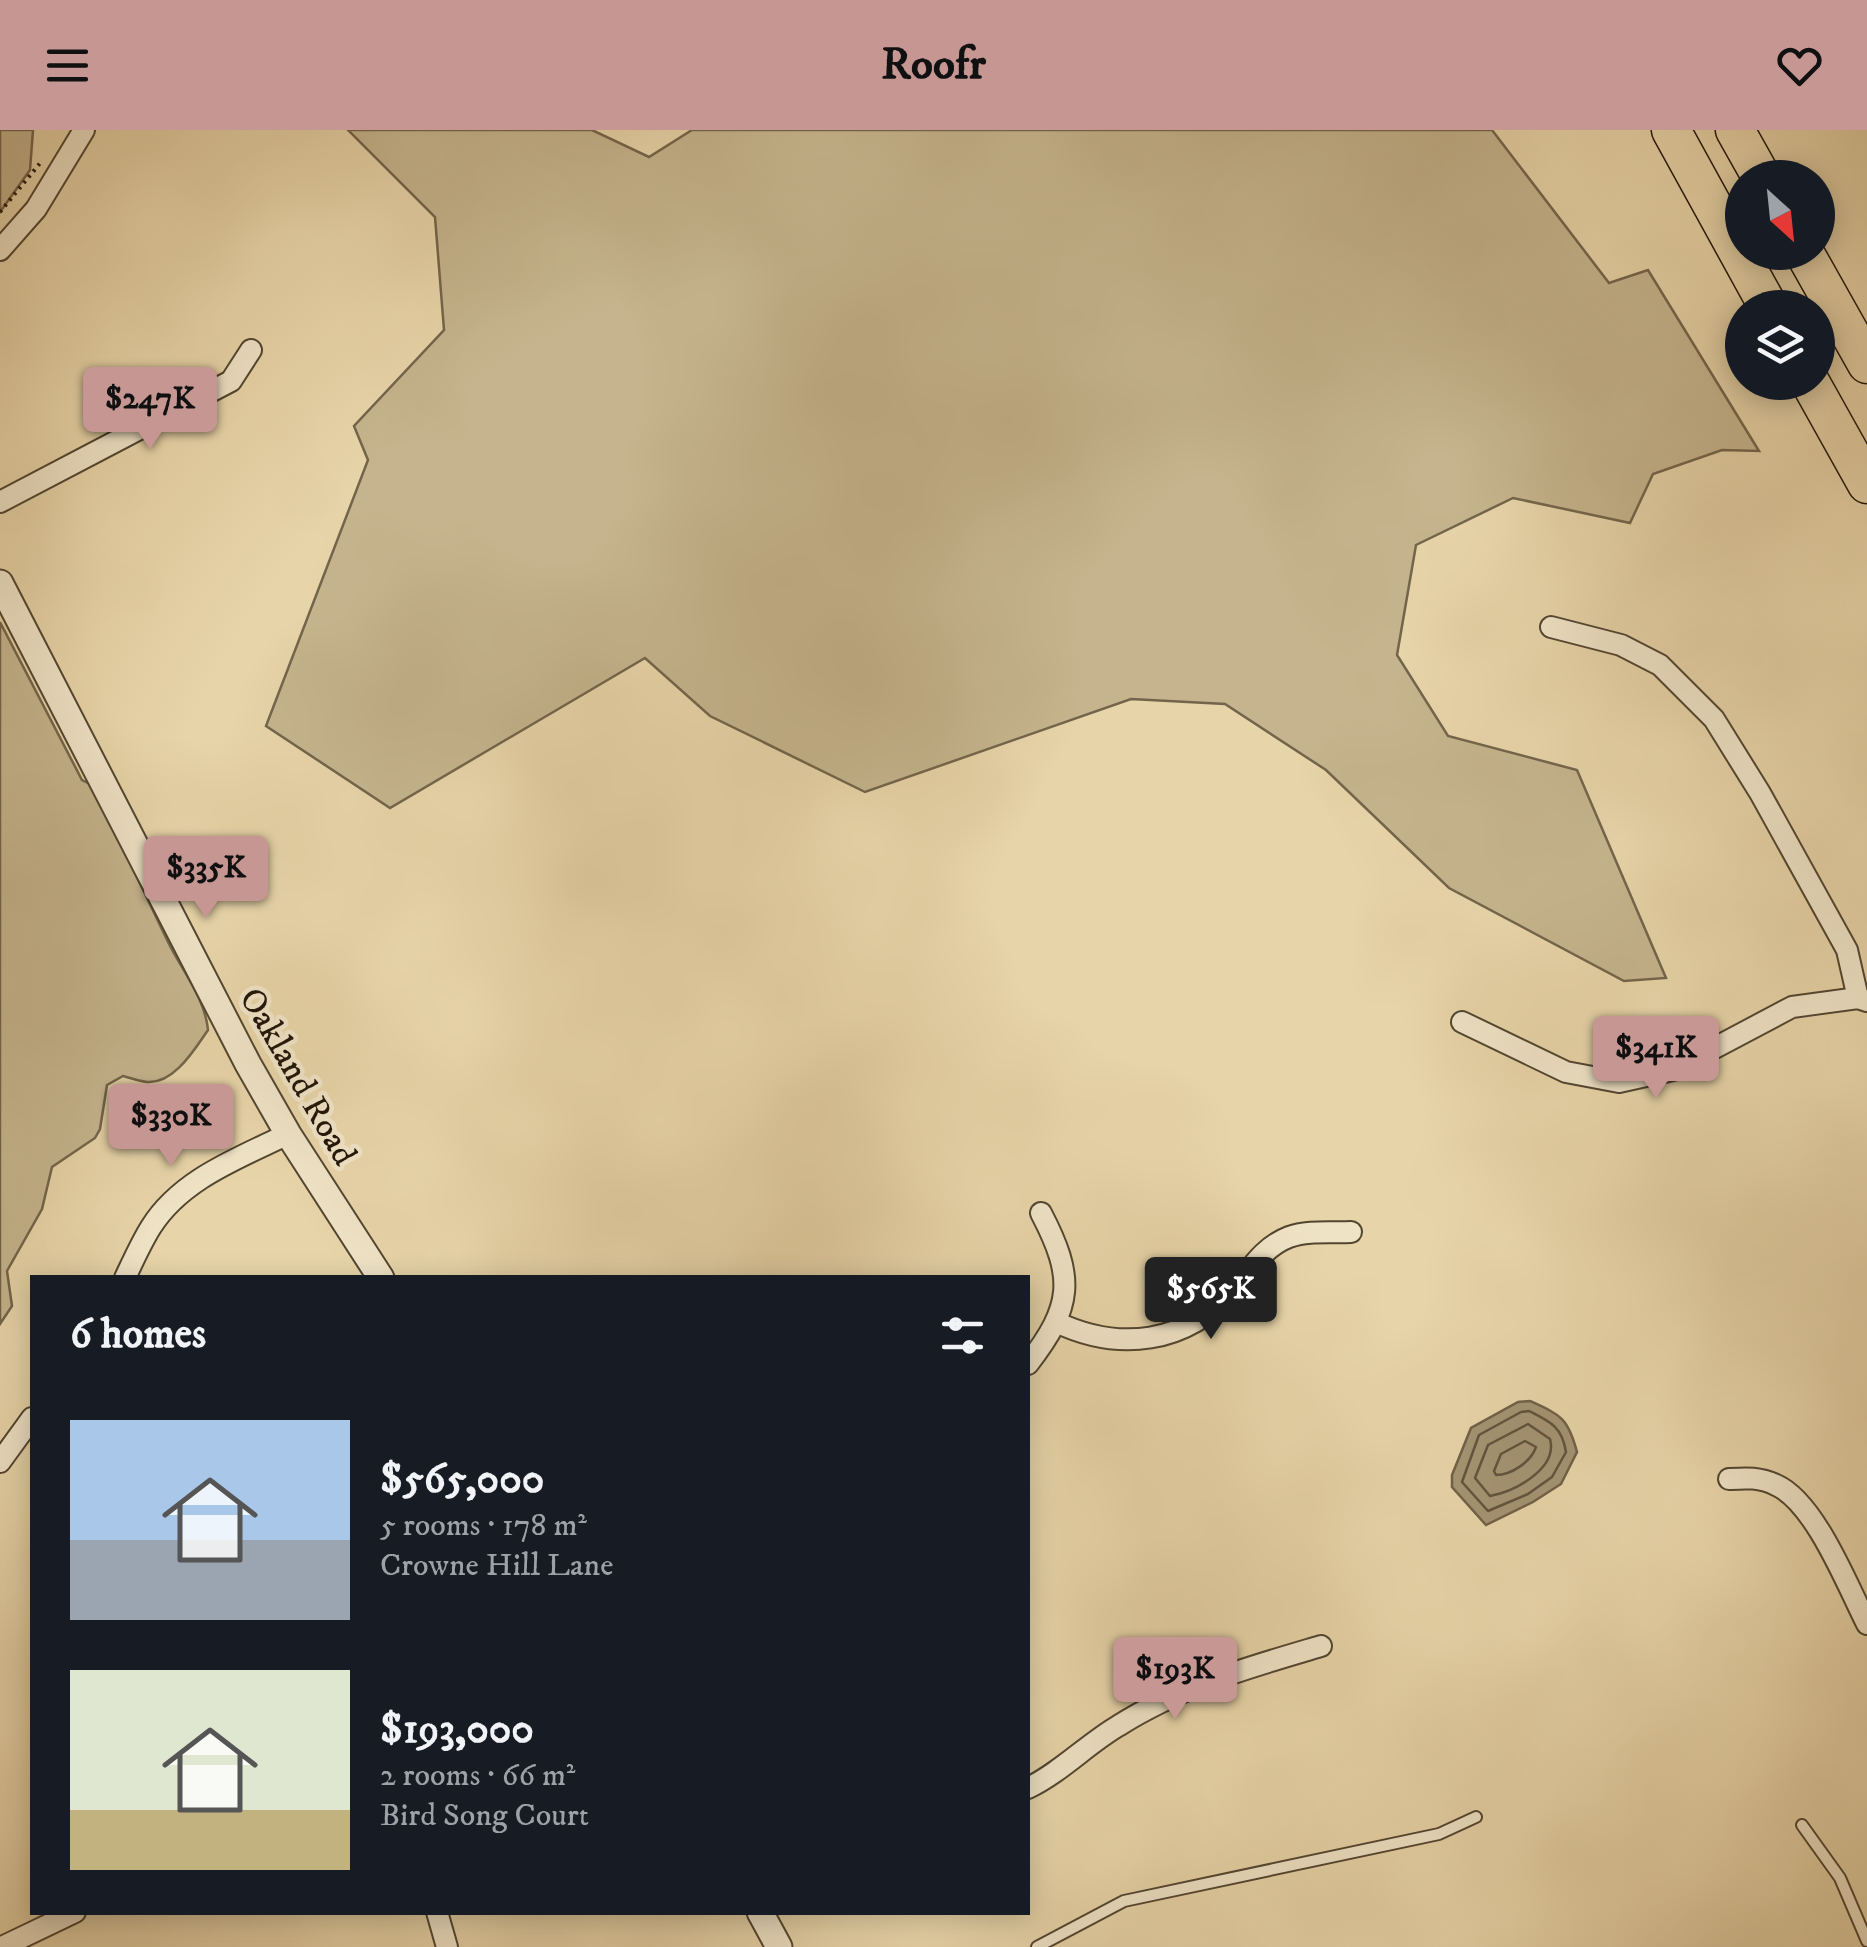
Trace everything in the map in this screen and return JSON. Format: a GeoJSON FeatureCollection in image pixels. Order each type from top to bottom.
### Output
{"type":"FeatureCollection","features":[{"type":"Feature","properties":{"kind":"highway"},"geometry":{"type":"LineString","coordinates":[[1670,130],[1759,290]]}},
{"type":"Feature","properties":{"kind":"highway"},"geometry":{"type":"LineString","coordinates":[[1736,130],[1752,160]]}},
{"type":"Feature","properties":{"kind":"highway"},"geometry":{"type":"LineString","coordinates":[[1814,270],[1867,364]]}},
{"type":"Feature","properties":{"kind":"highway"},"geometry":{"type":"LineString","coordinates":[[1820,400],[1867,484]]}},
{"type":"Feature","properties":{"kind":"street"},"geometry":{"type":"LineString","coordinates":[[0,250],[36,210],[84,130]]}},
{"type":"Feature","properties":{"kind":"street"},"geometry":{"type":"LineString","coordinates":[[0,502],[232,382],[250,350]]}},
{"type":"Feature","properties":{"kind":"street","name":"Oakland Road"},"geometry":{"type":"LineString","coordinates":[[0,583],[248,1064],[379,1275]]}},
{"type":"Feature","properties":{"kind":"street"},"geometry":{"type":"LineString","coordinates":[[1462,1022],[1566,1072],[1620,1082],[1673,1070],[1792,1007],[1862,1000],[1848,950],[1714,720],[1660,665],[1621,645],[1551,627]]}},
{"type":"Feature","properties":{"kind":"street"},"geometry":{"type":"LineString","coordinates":[[126,1275],[151,1226],[170,1202],[206,1176],[288,1134]]}},
{"type":"Feature","properties":{"kind":"street"},"geometry":{"type":"LineString","coordinates":[[1030,1361],[1056,1322],[1063,1302],[1062,1258],[1042,1213]]}},
{"type":"Feature","properties":{"kind":"street"},"geometry":{"type":"LineString","coordinates":[[1056,1322],[1098,1338],[1159,1338],[1212,1312],[1272,1246],[1307,1233],[1351,1232]]}},
{"type":"Feature","properties":{"kind":"street"},"geometry":{"type":"LineString","coordinates":[[0,1462],[30,1421]]}},
{"type":"Feature","properties":{"kind":"street"},"geometry":{"type":"LineString","coordinates":[[1729,1479],[1757,1478],[1781,1486],[1816,1527],[1867,1624]]}},
{"type":"Feature","properties":{"kind":"street"},"geometry":{"type":"LineString","coordinates":[[1030,1787],[1114,1727],[1172,1695],[1321,1646]]}},
{"type":"Feature","properties":{"kind":"street"},"geometry":{"type":"LineString","coordinates":[[2,1947],[69,1915]]}},
{"type":"Feature","properties":{"kind":"street"},"geometry":{"type":"LineString","coordinates":[[439,1915],[447,1947]]}},
{"type":"Feature","properties":{"kind":"street"},"geometry":{"type":"LineString","coordinates":[[762,1915],[778,1947]]}},
{"type":"Feature","properties":{"kind":"lane"},"geometry":{"type":"LineString","coordinates":[[1036,1947],[1124,1901],[1438,1834],[1476,1816]]}},
{"type":"Feature","properties":{"kind":"lane"},"geometry":{"type":"LineString","coordinates":[[1802,1825],[1840,1878],[1867,1941]]}},
{"type":"Feature","properties":{"kind":"path"},"geometry":{"type":"LineString","coordinates":[[0,212],[44,158]]}},
{"type":"Feature","properties":{"kind":"shaded area"},"geometry":{"type":"Polygon","coordinates":[[[0,130],[33,130],[30,170],[0,212],[0,130]]]}},
{"type":"Feature","properties":{"kind":"shaded area"},"geometry":{"type":"Polygon","coordinates":[[[348,130],[592,130],[649,157],[692,130],[1492,130],[1609,283],[1648,270],[1759,451],[1722,450],[1653,474],[1630,523],[1513,498],[1416,545],[1397,655],[1448,736],[1577,770],[1666,978],[1624,981],[1449,888],[1326,770],[1225,704],[1131,699],[865,792],[710,716],[645,658],[390,808],[266,726],[368,460],[354,426],[444,330],[435,217],[348,130]]]}},
{"type":"Feature","properties":{"kind":"shaded area"},"geometry":{"type":"Polygon","coordinates":[[[0,622],[82,780],[92,785],[198,997],[208,1030],[166,1078],[147,1082],[123,1076],[107,1085],[95,1138],[52,1167],[42,1209],[7,1271],[12,1306],[0,1324],[0,622]]]}},
{"type":"Feature","properties":{"kind":"water"},"geometry":{"type":"Polygon","coordinates":[[[1530,1401],[1562,1419],[1577,1452],[1561,1484],[1486,1525],[1452,1487],[1452,1475],[1471,1428],[1518,1402],[1530,1401]]]}}]}
